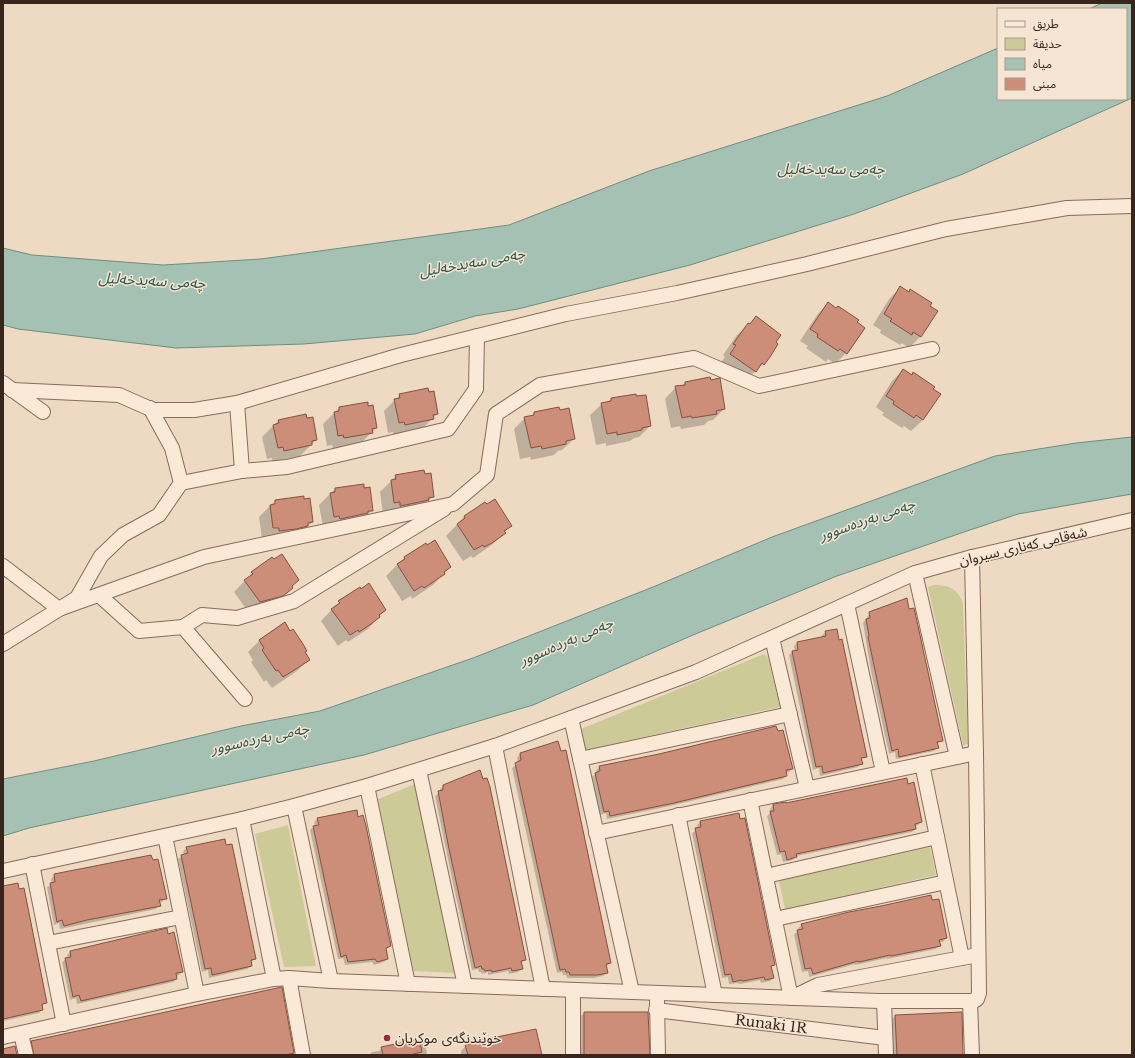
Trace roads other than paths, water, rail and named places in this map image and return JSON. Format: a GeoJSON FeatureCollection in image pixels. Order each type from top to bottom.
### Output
{"type":"FeatureCollection","features":[{"type":"Feature","properties":{"kind":"street"},"geometry":{"type":"LineString","coordinates":[[7,387],[119,395],[153,410],[194,410],[237,403],[401,355],[566,314],[677,293],[807,264],[946,229],[1067,208],[1132,206]]}},
{"type":"Feature","properties":{"kind":"street"},"geometry":{"type":"LineString","coordinates":[[3,644],[77,598],[101,556],[123,535],[159,515],[181,483],[242,471],[287,467],[448,429],[476,389],[477,336]]}},
{"type":"Feature","properties":{"kind":"street"},"geometry":{"type":"LineString","coordinates":[[99,595],[139,631],[183,627],[202,614],[237,618],[294,601],[453,504],[487,476],[496,414],[540,385],[694,358],[759,386],[932,349]]}},
{"type":"Feature","properties":{"kind":"street"},"geometry":{"type":"LineString","coordinates":[[7,387],[43,412]]}},
{"type":"Feature","properties":{"kind":"street"},"geometry":{"type":"LineString","coordinates":[[237,403],[242,471]]}},
{"type":"Feature","properties":{"kind":"street"},"geometry":{"type":"LineString","coordinates":[[150,408],[172,448],[181,483]]}},
{"type":"Feature","properties":{"kind":"street"},"geometry":{"type":"LineString","coordinates":[[59,609],[204,557],[453,504]]}},
{"type":"Feature","properties":{"kind":"street","name":"شەقامی کەناری سیروان"},"geometry":{"type":"LineString","coordinates":[[3,871],[242,819],[294,806],[419,770],[495,746],[696,672],[915,573],[972,557],[1132,520]]}},
{"type":"Feature","properties":{"kind":"street"},"geometry":{"type":"LineString","coordinates":[[3,1037],[197,994],[274,979],[289,978],[408,984],[884,1001],[970,1002],[977,999],[979,993],[972,557]]}},
{"type":"Feature","properties":{"kind":"street"},"geometry":{"type":"LineString","coordinates":[[3,566],[59,609]]}},
{"type":"Feature","properties":{"kind":"street"},"geometry":{"type":"LineString","coordinates":[[915,573],[957,757]]}},
{"type":"Feature","properties":{"kind":"street"},"geometry":{"type":"LineString","coordinates":[[846,604],[883,772]]}},
{"type":"Feature","properties":{"kind":"street"},"geometry":{"type":"LineString","coordinates":[[183,627],[245,699]]}},
{"type":"Feature","properties":{"kind":"street"},"geometry":{"type":"LineString","coordinates":[[772,638],[807,788]]}},
{"type":"Feature","properties":{"kind":"street"},"geometry":{"type":"LineString","coordinates":[[580,759],[790,714]]}},
{"type":"Feature","properties":{"kind":"street"},"geometry":{"type":"LineString","coordinates":[[571,718],[632,992]]}},
{"type":"Feature","properties":{"kind":"street"},"geometry":{"type":"LineString","coordinates":[[495,746],[543,989]]}},
{"type":"Feature","properties":{"kind":"street"},"geometry":{"type":"LineString","coordinates":[[596,833],[976,753]]}},
{"type":"Feature","properties":{"kind":"street"},"geometry":{"type":"LineString","coordinates":[[922,764],[962,958]]}},
{"type":"Feature","properties":{"kind":"street"},"geometry":{"type":"LineString","coordinates":[[419,770],[465,986]]}},
{"type":"Feature","properties":{"kind":"street"},"geometry":{"type":"LineString","coordinates":[[366,786],[408,984]]}},
{"type":"Feature","properties":{"kind":"street"},"geometry":{"type":"LineString","coordinates":[[750,800],[791,998]]}},
{"type":"Feature","properties":{"kind":"street"},"geometry":{"type":"LineString","coordinates":[[294,806],[331,981]]}},
{"type":"Feature","properties":{"kind":"street"},"geometry":{"type":"LineString","coordinates":[[678,815],[715,995]]}},
{"type":"Feature","properties":{"kind":"street"},"geometry":{"type":"LineString","coordinates":[[242,819],[274,979]]}},
{"type":"Feature","properties":{"kind":"street"},"geometry":{"type":"LineString","coordinates":[[165,836],[197,994]]}},
{"type":"Feature","properties":{"kind":"street"},"geometry":{"type":"LineString","coordinates":[[766,876],[937,837]]}},
{"type":"Feature","properties":{"kind":"street"},"geometry":{"type":"LineString","coordinates":[[32,864],[64,1024]]}},
{"type":"Feature","properties":{"kind":"street"},"geometry":{"type":"LineString","coordinates":[[775,919],[946,882]]}},
{"type":"Feature","properties":{"kind":"street"},"geometry":{"type":"LineString","coordinates":[[48,943],[181,917]]}},
{"type":"Feature","properties":{"kind":"street"},"geometry":{"type":"LineString","coordinates":[[791,998],[818,985],[978,955]]}},
{"type":"Feature","properties":{"kind":"street"},"geometry":{"type":"LineString","coordinates":[[289,978],[303,1055]]}},
{"type":"Feature","properties":{"kind":"street"},"geometry":{"type":"LineString","coordinates":[[573,990],[573,1055]]}},
{"type":"Feature","properties":{"kind":"street"},"geometry":{"type":"LineString","coordinates":[[657,993],[656,1010],[658,1055]]}},
{"type":"Feature","properties":{"kind":"street"},"geometry":{"type":"LineString","coordinates":[[884,1001],[886,1055]]}},
{"type":"Feature","properties":{"kind":"street"},"geometry":{"type":"LineString","coordinates":[[970,1002],[972,1055]]}},
{"type":"Feature","properties":{"kind":"street","name":"Runaki 1R"},"geometry":{"type":"LineString","coordinates":[[656,1010],[885,1038]]}},
{"type":"Feature","properties":{"kind":"street"},"geometry":{"type":"LineString","coordinates":[[21,1034],[26,1055]]}},
{"type":"Feature","properties":{"kind":"water","name":"چەمی سەیدخەلیل"},"geometry":{"type":"Polygon","coordinates":[[[1102,3],[1132,3],[1132,98],[963,174],[854,214],[690,265],[518,309],[475,316],[415,334],[304,344],[176,348],[18,329],[3,325],[3,248],[32,255],[163,265],[261,259],[509,225],[649,171],[887,96],[997,48],[997,100],[1127,100],[1127,8],[1091,8],[1102,3]]]}},
{"type":"Feature","properties":{"kind":"water","name":"چەمی بەردەسوور"},"geometry":{"type":"Polygon","coordinates":[[[1132,437],[1132,494],[1018,514],[837,576],[693,635],[533,705],[364,755],[29,828],[3,836],[3,779],[94,761],[241,726],[320,711],[473,658],[653,587],[772,537],[995,456],[1076,443],[1132,437]]]}},
{"type":"Feature","properties":{"kind":"place","name":"خوێندنگەی موکریان"},"geometry":{"type":"Point","coordinates":[387,1038]}}]}
